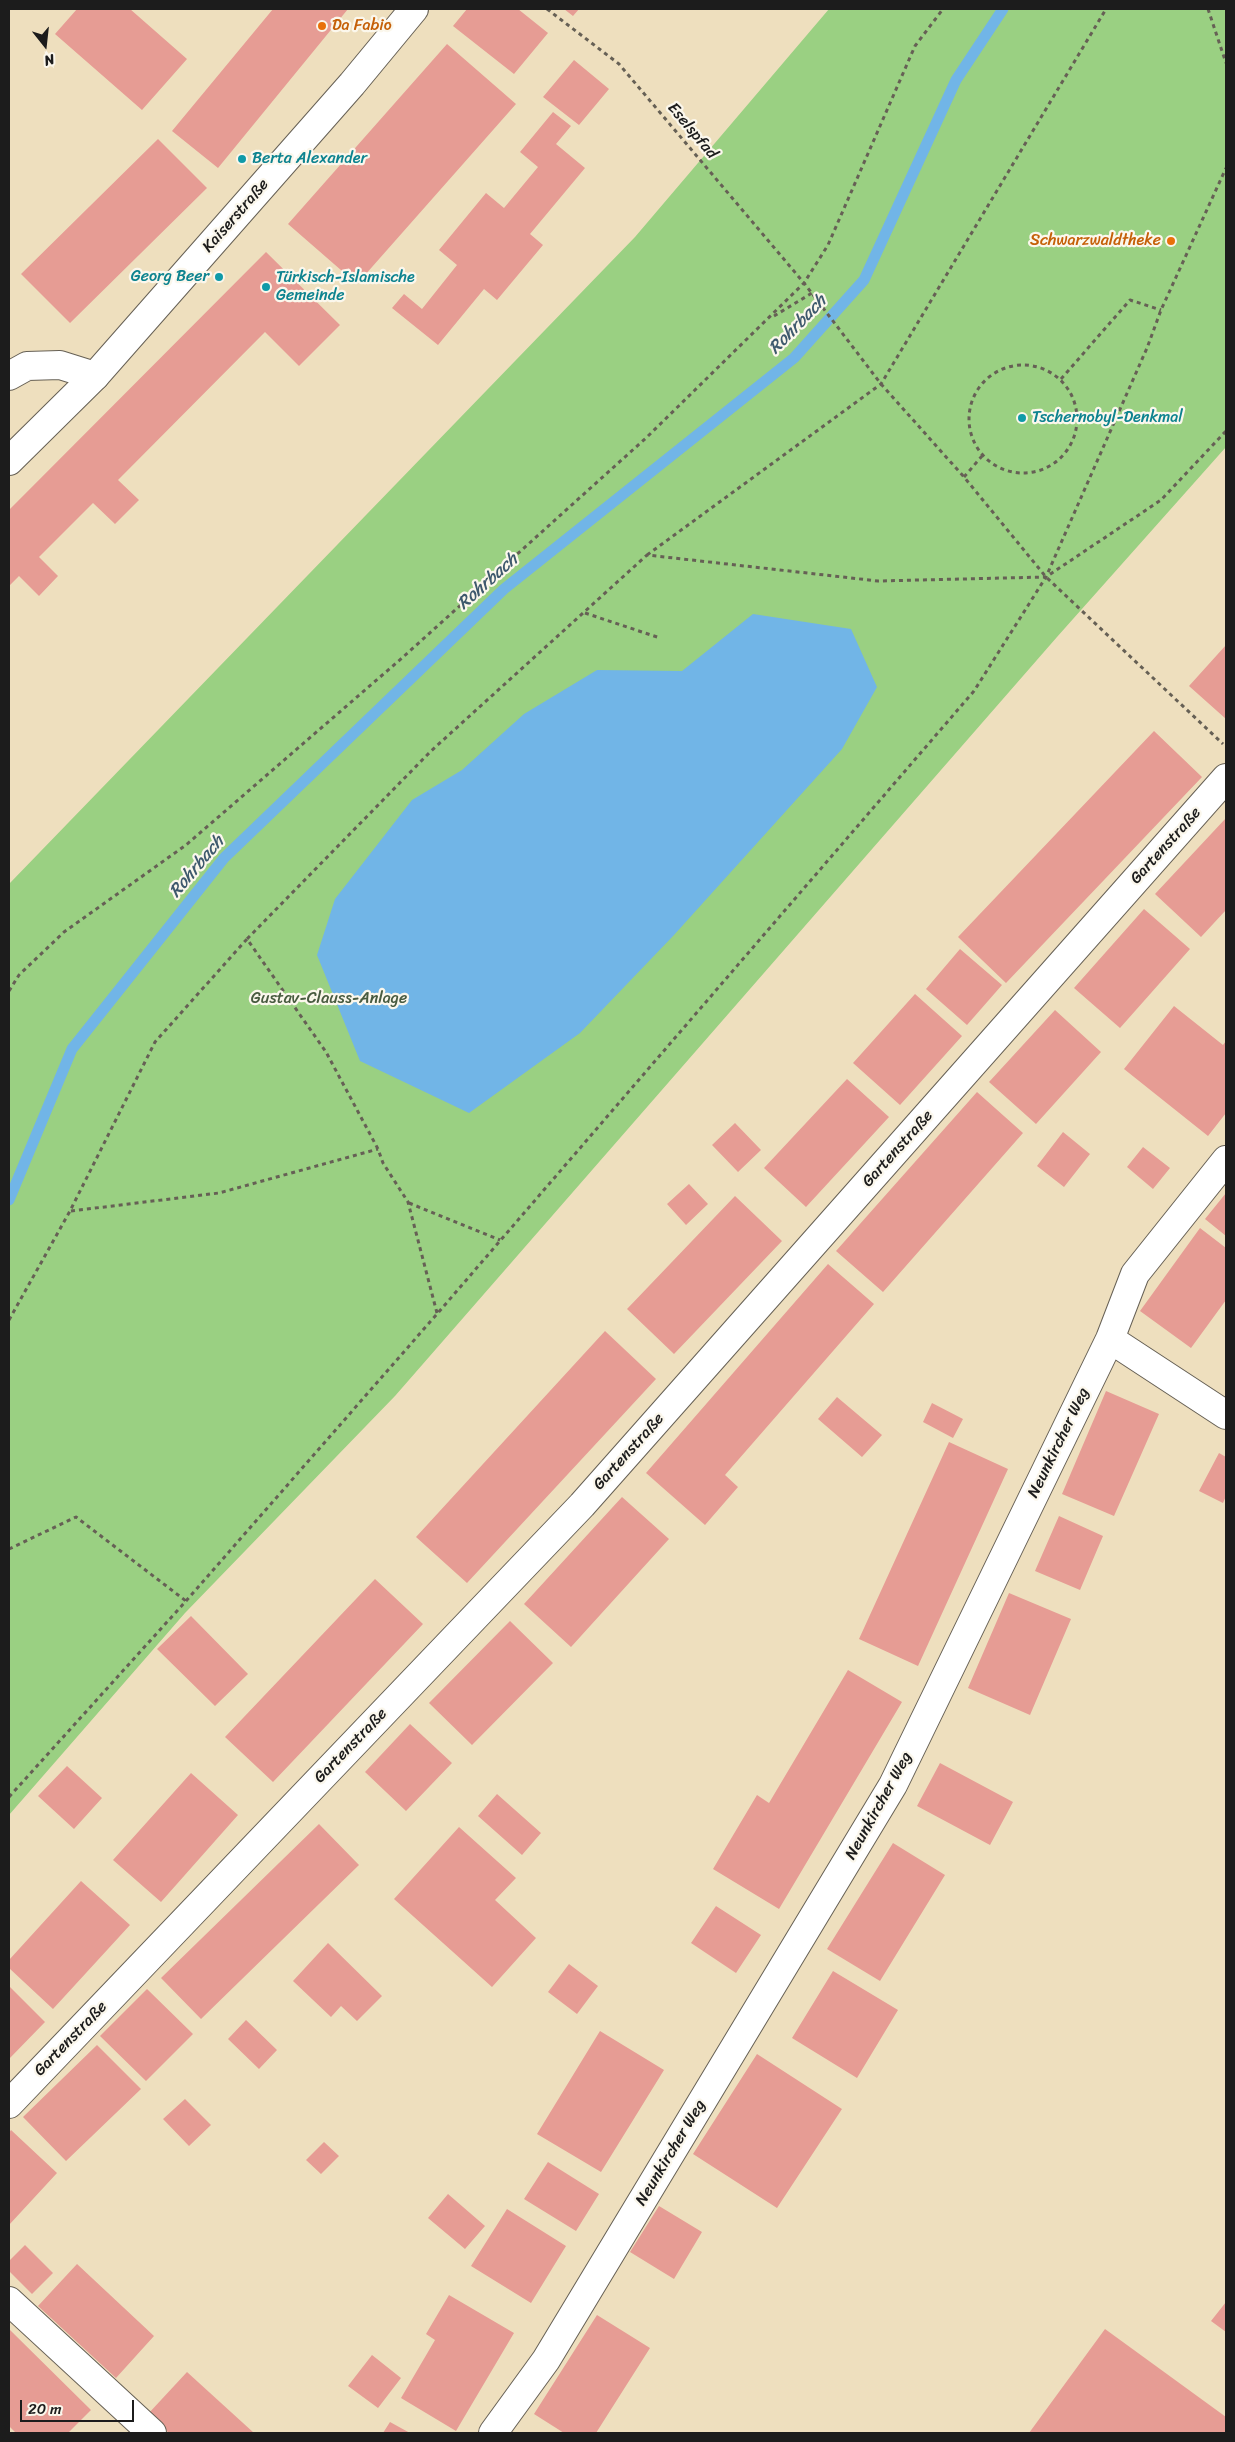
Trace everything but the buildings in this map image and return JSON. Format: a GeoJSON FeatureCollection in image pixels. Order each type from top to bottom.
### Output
{"type":"FeatureCollection","features":[{"type":"Feature","properties":{"kind":"street","name":"Kaiserstraße"},"geometry":{"type":"LineString","coordinates":[[9,461],[95,376],[345,92],[414,9]]}},
{"type":"Feature","properties":{"kind":"street"},"geometry":{"type":"LineString","coordinates":[[9,376],[27,366],[60,365],[95,376]]}},
{"type":"Feature","properties":{"kind":"street","name":"Gartenstraße"},"geometry":{"type":"LineString","coordinates":[[9,2104],[582,1505],[1226,778]]}},
{"type":"Feature","properties":{"kind":"street","name":"Neunkircher Weg"},"geometry":{"type":"LineString","coordinates":[[493,2433],[546,2360],[894,1785],[1110,1339],[1135,1274],[1226,1160]]}},
{"type":"Feature","properties":{"kind":"street"},"geometry":{"type":"LineString","coordinates":[[1110,1339],[1226,1415]]}},
{"type":"Feature","properties":{"kind":"street"},"geometry":{"type":"LineString","coordinates":[[9,2301],[152,2433]]}},
{"type":"Feature","properties":{"kind":"path","name":"Eselspfad"},"geometry":{"type":"LineString","coordinates":[[547,9],[619,64],[804,282],[854,352],[964,477],[1046,577],[1226,748]]}},
{"type":"Feature","properties":{"kind":"path"},"geometry":{"type":"LineString","coordinates":[[9,991],[20,975],[64,932],[186,846],[402,658],[646,438],[770,318],[804,282],[828,245],[915,46],[943,9]]}},
{"type":"Feature","properties":{"kind":"path"},"geometry":{"type":"LineString","coordinates":[[9,1320],[70,1211],[155,1042],[247,939],[432,751],[647,555],[881,384],[1106,9]]}},
{"type":"Feature","properties":{"kind":"path"},"geometry":{"type":"LineString","coordinates":[[1208,9],[1226,63]]}},
{"type":"Feature","properties":{"kind":"path"},"geometry":{"type":"LineString","coordinates":[[9,1797],[186,1601],[437,1314],[974,691],[1046,577],[1148,348],[1161,310],[1226,168]]}},
{"type":"Feature","properties":{"kind":"path"},"geometry":{"type":"LineString","coordinates":[[770,318],[812,294]]}},
{"type":"Feature","properties":{"kind":"path"},"geometry":{"type":"LineString","coordinates":[[1061,379],[1130,300],[1161,310]]}},
{"type":"Feature","properties":{"kind":"path"},"geometry":{"type":"LineString","coordinates":[[1026,364],[1045,368],[1061,379],[1075,402],[1078,421],[1074,438],[1064,455],[1049,467],[1030,473],[1016,473],[998,467],[982,456],[971,437],[968,418],[970,401],[979,385],[995,371],[1013,365],[1026,364]]}},
{"type":"Feature","properties":{"kind":"path"},"geometry":{"type":"LineString","coordinates":[[647,555],[878,581],[1046,577],[1161,500],[1226,431]]}},
{"type":"Feature","properties":{"kind":"path"},"geometry":{"type":"LineString","coordinates":[[964,477],[982,456]]}},
{"type":"Feature","properties":{"kind":"path"},"geometry":{"type":"LineString","coordinates":[[584,613],[660,638]]}},
{"type":"Feature","properties":{"kind":"path"},"geometry":{"type":"LineString","coordinates":[[247,939],[326,1052],[378,1148],[383,1163],[408,1202],[437,1314]]}},
{"type":"Feature","properties":{"kind":"path"},"geometry":{"type":"LineString","coordinates":[[70,1211],[219,1193],[378,1148]]}},
{"type":"Feature","properties":{"kind":"path"},"geometry":{"type":"LineString","coordinates":[[408,1202],[501,1240]]}},
{"type":"Feature","properties":{"kind":"path"},"geometry":{"type":"LineString","coordinates":[[9,1549],[76,1518],[186,1601]]}},
{"type":"Feature","properties":{"kind":"green space","name":"Gustav-Clauss-Anlage"},"geometry":{"type":"Polygon","coordinates":[[[829,9],[1226,9],[1226,447],[1057,637],[395,1396],[185,1613],[9,1815],[9,884],[635,237],[829,9]]]}},
{"type":"Feature","properties":{"kind":"water"},"geometry":{"type":"Polygon","coordinates":[[[753,614],[851,629],[877,687],[842,749],[674,935],[580,1033],[469,1113],[360,1061],[317,955],[335,899],[412,800],[462,770],[524,714],[597,670],[682,671],[753,614]]]}},
{"type":"Feature","properties":{"kind":"waterway","name":"Rohrbach"},"geometry":{"type":"LineString","coordinates":[[9,1200],[72,1049],[224,858],[504,589],[794,358],[864,280],[956,80],[1003,9]]}},
{"type":"Feature","properties":{"kind":"place","name":"Da Fabio"},"geometry":{"type":"Point","coordinates":[322,26]}},
{"type":"Feature","properties":{"kind":"place","name":"Berta Alexander"},"geometry":{"type":"Point","coordinates":[242,159]}},
{"type":"Feature","properties":{"kind":"place","name":"Schwarzwaldtheke"},"geometry":{"type":"Point","coordinates":[1171,241]}},
{"type":"Feature","properties":{"kind":"place","name":"Georg Beer"},"geometry":{"type":"Point","coordinates":[219,277]}},
{"type":"Feature","properties":{"kind":"place","name":"Türkisch-Islamische Gemeinde"},"geometry":{"type":"Point","coordinates":[266,287]}},
{"type":"Feature","properties":{"kind":"place","name":"Tschernobyl-Denkmal"},"geometry":{"type":"Point","coordinates":[1022,418]}}]}
